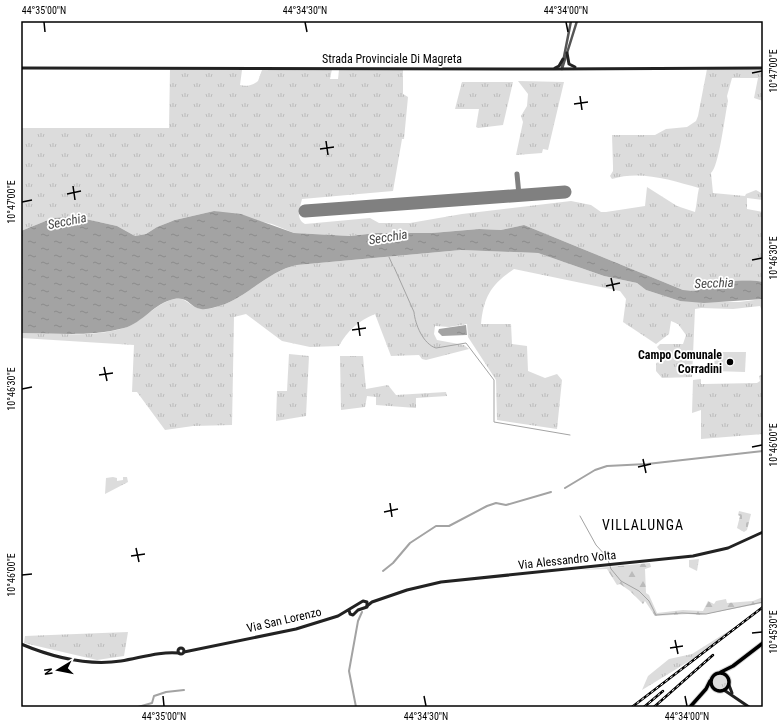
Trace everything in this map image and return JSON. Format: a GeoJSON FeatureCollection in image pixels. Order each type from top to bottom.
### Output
{"type":"FeatureCollection","features":[{"type":"Feature","properties":{"kind":"main road"},"geometry":{"type":"LineString","coordinates":[[567,53],[569,65],[589,69]]}},
{"type":"Feature","properties":{"kind":"main road"},"geometry":{"type":"LineString","coordinates":[[540,69],[558,67],[563,59]]}},
{"type":"Feature","properties":{"kind":"main road","name":"Strada Provinciale Di Magreta"},"geometry":{"type":"LineString","coordinates":[[21,68],[763,68]]}},
{"type":"Feature","properties":{"kind":"main road","name":"Via Alessandro Volta"},"geometry":{"type":"LineString","coordinates":[[367,604],[407,590],[441,582],[700,555],[728,548],[763,532]]}},
{"type":"Feature","properties":{"kind":"main road"},"geometry":{"type":"LineString","coordinates":[[363,601],[367,604],[353,615],[338,616],[363,601]]}},
{"type":"Feature","properties":{"kind":"main road"},"geometry":{"type":"LineString","coordinates":[[349,610],[350,614]]}},
{"type":"Feature","properties":{"kind":"main road","name":"Via San Lorenzo"},"geometry":{"type":"LineString","coordinates":[[21,644],[62,657],[94,662],[121,661],[179,651],[181,648],[184,650],[296,629],[338,616]]}},
{"type":"Feature","properties":{"kind":"main road"},"geometry":{"type":"LineString","coordinates":[[690,707],[702,694],[714,674],[733,666],[763,643]]}},
{"type":"Feature","properties":{"kind":"main road"},"geometry":{"type":"LineString","coordinates":[[733,666],[729,678],[729,685],[734,696]]}},
{"type":"Feature","properties":{"kind":"main road"},"geometry":{"type":"LineString","coordinates":[[721,672],[726,674],[729,678]]}},
{"type":"Feature","properties":{"kind":"main road"},"geometry":{"type":"LineString","coordinates":[[711,680],[711,686],[716,690]]}},
{"type":"Feature","properties":{"kind":"main road"},"geometry":{"type":"LineString","coordinates":[[724,690],[729,685]]}},
{"type":"Feature","properties":{"kind":"main road"},"geometry":{"type":"LineString","coordinates":[[702,694],[716,690],[724,690],[748,707]]}},
{"type":"Feature","properties":{"kind":"street"},"geometry":{"type":"LineString","coordinates":[[562,69],[571,21]]}},
{"type":"Feature","properties":{"kind":"street"},"geometry":{"type":"LineString","coordinates":[[562,69],[577,21]]}},
{"type":"Feature","properties":{"kind":"green space"},"geometry":{"type":"Polygon","coordinates":[[[733,68],[763,70],[763,101],[754,98],[758,78],[732,78],[727,96],[728,101],[717,161],[711,173],[713,193],[745,196],[746,194],[756,190],[763,194],[763,200],[747,198],[747,209],[763,212],[763,282],[736,281],[716,284],[695,291],[683,290],[524,225],[501,230],[479,229],[432,233],[377,233],[350,236],[294,233],[272,224],[214,211],[175,220],[157,227],[146,234],[135,236],[117,226],[81,218],[68,217],[53,218],[21,231],[21,128],[169,128],[170,69],[242,70],[240,85],[245,86],[252,85],[258,81],[262,70],[332,69],[330,79],[338,79],[339,70],[403,69],[403,94],[408,97],[404,139],[402,139],[393,191],[302,199],[299,209],[299,216],[305,224],[370,218],[379,223],[410,223],[462,214],[571,201],[591,205],[601,212],[606,212],[645,206],[647,187],[677,206],[695,212],[699,188],[656,177],[633,175],[612,179],[610,176],[613,171],[612,135],[655,135],[666,129],[687,127],[696,121],[698,116],[707,69],[733,68]]]}},
{"type":"Feature","properties":{"kind":"green space"},"geometry":{"type":"Polygon","coordinates":[[[518,81],[564,82],[548,150],[543,149],[542,153],[516,155],[523,122],[521,116],[527,106],[528,94],[518,81]]]}},
{"type":"Feature","properties":{"kind":"green space"},"geometry":{"type":"Polygon","coordinates":[[[462,82],[513,82],[503,125],[478,128],[476,127],[479,109],[455,109],[462,82]]]}},
{"type":"Feature","properties":{"kind":"green space"},"geometry":{"type":"Polygon","coordinates":[[[461,250],[538,253],[604,276],[637,283],[646,290],[680,301],[739,302],[763,299],[763,313],[760,306],[733,309],[695,309],[692,377],[662,378],[656,371],[656,363],[666,360],[657,347],[660,344],[683,344],[686,335],[678,324],[671,321],[669,334],[656,344],[623,322],[626,299],[620,291],[514,269],[500,280],[490,292],[484,306],[481,324],[511,324],[512,344],[527,346],[528,371],[545,378],[557,374],[562,380],[557,429],[497,420],[496,380],[468,337],[467,324],[449,327],[435,326],[434,334],[437,340],[464,345],[469,349],[426,360],[422,359],[419,355],[391,356],[375,314],[363,320],[354,327],[346,335],[339,346],[310,347],[282,341],[246,314],[234,317],[232,425],[193,426],[165,430],[137,392],[132,392],[134,345],[21,338],[21,333],[86,334],[124,328],[137,322],[160,305],[174,299],[183,300],[198,308],[208,309],[216,307],[241,296],[268,277],[297,265],[461,250]]]}},
{"type":"Feature","properties":{"kind":"green space","name":"Campo Comunale Corradini"},"geometry":{"type":"Polygon","coordinates":[[[715,352],[746,352],[745,372],[714,371],[715,352]]]}},
{"type":"Feature","properties":{"kind":"green space"},"geometry":{"type":"Polygon","coordinates":[[[289,354],[309,356],[306,416],[276,421],[277,391],[287,391],[289,354]]]}},
{"type":"Feature","properties":{"kind":"green space"},"geometry":{"type":"Polygon","coordinates":[[[340,356],[363,356],[366,389],[388,385],[396,395],[446,392],[447,396],[416,398],[416,408],[376,405],[376,397],[367,396],[365,407],[341,410],[340,356]]]}},
{"type":"Feature","properties":{"kind":"green space"},"geometry":{"type":"Polygon","coordinates":[[[763,374],[763,434],[701,439],[701,410],[692,413],[693,380],[701,379],[701,384],[757,383],[760,381],[759,376],[763,374]]]}},
{"type":"Feature","properties":{"kind":"green space"},"geometry":{"type":"Polygon","coordinates":[[[123,477],[127,477],[128,482],[105,494],[106,478],[117,478],[117,481],[123,480],[123,477]]]}},
{"type":"Feature","properties":{"kind":"green space"},"geometry":{"type":"Polygon","coordinates":[[[739,511],[751,514],[747,530],[744,532],[737,528],[740,516],[738,515],[739,511]]]}},
{"type":"Feature","properties":{"kind":"green space"},"geometry":{"type":"Polygon","coordinates":[[[699,559],[697,571],[689,567],[689,560],[699,559]]]}},
{"type":"Feature","properties":{"kind":"green space"},"geometry":{"type":"Polygon","coordinates":[[[650,563],[651,567],[645,569],[646,593],[649,595],[657,613],[683,610],[703,611],[708,601],[714,604],[716,601],[726,599],[727,603],[753,601],[763,597],[763,603],[701,615],[688,614],[655,616],[645,601],[643,604],[630,591],[620,584],[617,585],[607,569],[577,570],[650,563]]]}},
{"type":"Feature","properties":{"kind":"green space"},"geometry":{"type":"Polygon","coordinates":[[[743,622],[701,654],[642,690],[648,676],[669,659],[692,654],[743,622]]]}},
{"type":"Feature","properties":{"kind":"green space"},"geometry":{"type":"Polygon","coordinates":[[[128,632],[124,656],[97,660],[24,643],[25,636],[128,632]]]}},
{"type":"Feature","properties":{"kind":"green space"},"geometry":{"type":"Polygon","coordinates":[[[720,674],[726,676],[728,682],[726,688],[720,690],[714,688],[712,682],[714,676],[720,674]]]}},
{"type":"Feature","properties":{"kind":"water","name":"Secchia"},"geometry":{"type":"Polygon","coordinates":[[[214,211],[241,214],[294,233],[350,236],[377,233],[432,233],[479,229],[501,230],[524,225],[683,290],[695,291],[716,284],[736,281],[763,282],[763,299],[704,303],[680,301],[646,290],[637,283],[604,276],[538,253],[461,250],[297,265],[268,277],[232,301],[212,308],[197,308],[183,299],[174,299],[160,305],[137,322],[124,328],[111,331],[86,334],[21,333],[21,231],[53,218],[68,217],[81,218],[117,226],[135,236],[146,234],[157,227],[175,220],[214,211]]]}},
{"type":"Feature","properties":{"kind":"water"},"geometry":{"type":"Polygon","coordinates":[[[466,325],[467,335],[442,336],[438,332],[439,329],[466,325]]]}},
{"type":"Feature","properties":{"kind":"waterway"},"geometry":{"type":"LineString","coordinates":[[389,257],[393,266]]}},
{"type":"Feature","properties":{"kind":"waterway"},"geometry":{"type":"LineString","coordinates":[[394,267],[414,312],[420,333],[427,342],[436,348],[466,343],[494,380],[494,422],[570,435]]}},
{"type":"Feature","properties":{"kind":"waterway"},"geometry":{"type":"LineString","coordinates":[[565,488],[595,470],[607,466],[647,464],[763,451]]}},
{"type":"Feature","properties":{"kind":"waterway"},"geometry":{"type":"LineString","coordinates":[[383,571],[393,563],[410,543],[436,526],[449,526],[487,506],[496,503],[506,505],[551,492]]}},
{"type":"Feature","properties":{"kind":"waterway"},"geometry":{"type":"LineString","coordinates":[[580,516],[596,545],[607,557],[611,569],[621,581],[639,591],[649,601],[656,615],[682,613],[706,614],[763,602]]}},
{"type":"Feature","properties":{"kind":"waterway"},"geometry":{"type":"LineString","coordinates":[[356,707],[349,671],[358,621],[362,612]]}},
{"type":"Feature","properties":{"kind":"waterway"},"geometry":{"type":"LineString","coordinates":[[138,707],[152,703],[154,696],[166,692],[184,690]]}},
{"type":"Feature","properties":{"kind":"taxiway"},"geometry":{"type":"LineString","coordinates":[[517,174],[519,195]]}},
{"type":"Feature","properties":{"kind":"runway"},"geometry":{"type":"LineString","coordinates":[[305,211],[565,192]]}},
{"type":"Feature","properties":{"kind":"railway"},"geometry":{"type":"LineString","coordinates":[[632,707],[763,607]]}},
{"type":"Feature","properties":{"kind":"railway"},"geometry":{"type":"LineString","coordinates":[[654,707],[713,655]]}},
{"type":"Feature","properties":{"kind":"railway"},"geometry":{"type":"LineString","coordinates":[[644,707],[663,691]]}},
{"type":"Feature","properties":{"kind":"place","name":"Campo Comunale Corradini"},"geometry":{"type":"Point","coordinates":[730,362]}},
{"type":"Feature","properties":{"kind":"district","name":"VILLALUNGA"},"geometry":{"type":"Point","coordinates":[643,525]}}]}
